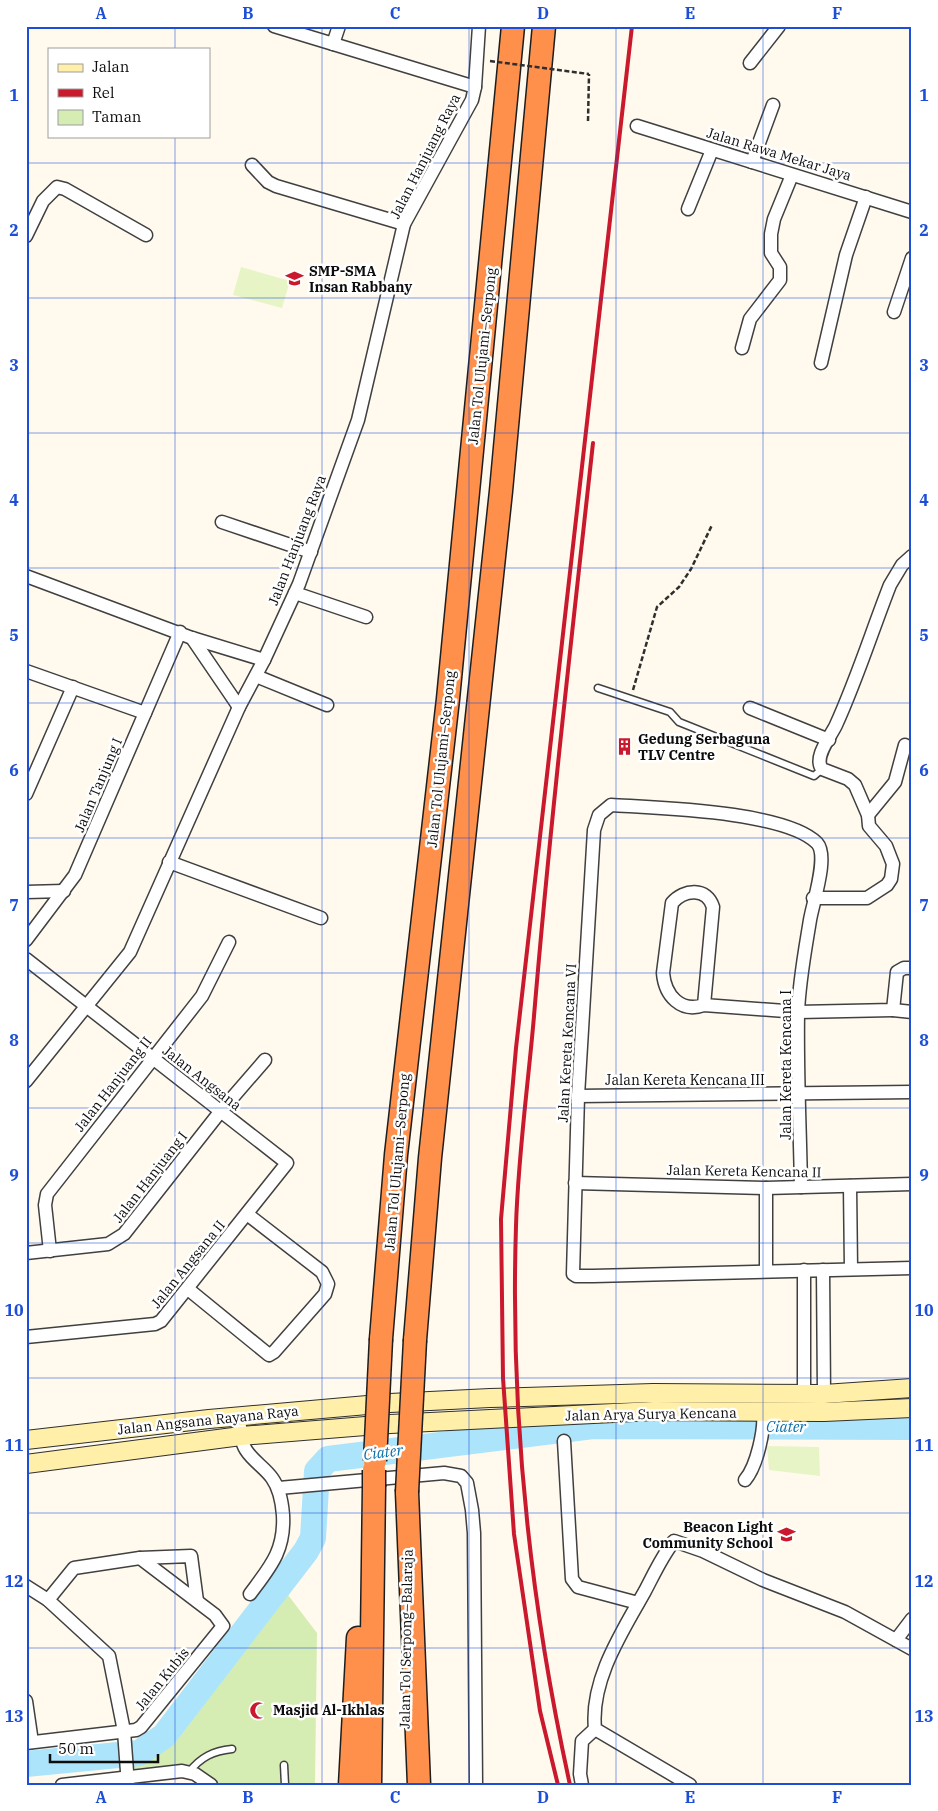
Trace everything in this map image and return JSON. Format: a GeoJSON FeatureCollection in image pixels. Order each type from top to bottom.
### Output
{"type":"FeatureCollection","features":[{"type":"Feature","properties":{"kind":"highway","name":"Jalan Tol Ulujami–Serpong"},"geometry":{"type":"LineString","coordinates":[[373,1490],[381,1339],[396,1155],[448,699],[513,26]]}},
{"type":"Feature","properties":{"kind":"highway"},"geometry":{"type":"LineString","coordinates":[[419,1785],[407,1492],[415,1340],[430,1158],[501,492],[544,26]]}},
{"type":"Feature","properties":{"kind":"highway"},"geometry":{"type":"LineString","coordinates":[[350,1785],[361,1602],[373,1490]]}},
{"type":"Feature","properties":{"kind":"highway"},"geometry":{"type":"LineString","coordinates":[[370,1785],[373,1490]]}},
{"type":"Feature","properties":{"kind":"highway","name":"Jalan Tol Serpong–Balaraja"},"geometry":{"type":"LineString","coordinates":[[404,1785],[407,1492]]}},
{"type":"Feature","properties":{"kind":"street"},"geometry":{"type":"LineString","coordinates":[[274,26],[475,87]]}},
{"type":"Feature","properties":{"kind":"street"},"geometry":{"type":"LineString","coordinates":[[333,44],[339,26]]}},
{"type":"Feature","properties":{"kind":"street","name":"Jalan Hanjuang Raya"},"geometry":{"type":"LineString","coordinates":[[26,1081],[130,952],[139,936],[169,862],[239,708],[264,660],[295,592],[358,420],[404,224],[423,186],[460,125],[472,100],[475,87],[479,26]]}},
{"type":"Feature","properties":{"kind":"street"},"geometry":{"type":"LineString","coordinates":[[750,64],[779,26]]}},
{"type":"Feature","properties":{"kind":"street"},"geometry":{"type":"LineString","coordinates":[[752,162],[773,105]]}},
{"type":"Feature","properties":{"kind":"street","name":"Jalan Rawa Mekar Jaya"},"geometry":{"type":"LineString","coordinates":[[637,126],[792,175],[866,196],[912,212]]}},
{"type":"Feature","properties":{"kind":"street"},"geometry":{"type":"LineString","coordinates":[[688,209],[712,150]]}},
{"type":"Feature","properties":{"kind":"street"},"geometry":{"type":"LineString","coordinates":[[252,165],[268,182],[276,186],[404,224]]}},
{"type":"Feature","properties":{"kind":"street"},"geometry":{"type":"LineString","coordinates":[[742,348],[750,318],[780,280],[780,266],[771,253],[771,234],[774,219],[792,175]]}},
{"type":"Feature","properties":{"kind":"street"},"geometry":{"type":"LineString","coordinates":[[26,236],[46,195],[57,187],[65,189],[146,235]]}},
{"type":"Feature","properties":{"kind":"street"},"geometry":{"type":"LineString","coordinates":[[821,364],[846,255],[866,196]]}},
{"type":"Feature","properties":{"kind":"street"},"geometry":{"type":"LineString","coordinates":[[894,312],[912,258]]}},
{"type":"Feature","properties":{"kind":"street"},"geometry":{"type":"LineString","coordinates":[[222,522],[311,552]]}},
{"type":"Feature","properties":{"kind":"street"},"geometry":{"type":"LineString","coordinates":[[813,898],[867,898],[886,885],[891,879],[892,858],[883,842],[871,830],[868,815],[855,785],[819,766],[820,757],[829,740],[890,585],[902,565],[912,556]]}},
{"type":"Feature","properties":{"kind":"street"},"geometry":{"type":"LineString","coordinates":[[26,576],[186,635],[264,660]]}},
{"type":"Feature","properties":{"kind":"street"},"geometry":{"type":"LineString","coordinates":[[295,592],[366,616]]}},
{"type":"Feature","properties":{"kind":"street"},"geometry":{"type":"LineString","coordinates":[[186,635],[239,708]]}},
{"type":"Feature","properties":{"kind":"street","name":"Jalan Tanjung I"},"geometry":{"type":"LineString","coordinates":[[26,940],[64,892],[82,861],[145,714],[186,635]]}},
{"type":"Feature","properties":{"kind":"street"},"geometry":{"type":"LineString","coordinates":[[26,671],[145,714]]}},
{"type":"Feature","properties":{"kind":"street"},"geometry":{"type":"LineString","coordinates":[[256,676],[327,705]]}},
{"type":"Feature","properties":{"kind":"street"},"geometry":{"type":"LineString","coordinates":[[26,794],[72,687]]}},
{"type":"Feature","properties":{"kind":"street"},"geometry":{"type":"LineString","coordinates":[[750,708],[829,740]]}},
{"type":"Feature","properties":{"kind":"street"},"geometry":{"type":"LineString","coordinates":[[868,815],[892,787],[902,760],[905,745]]}},
{"type":"Feature","properties":{"kind":"street","name":"Jalan Kereta Kencana I"},"geometry":{"type":"LineString","coordinates":[[599,815],[611,805],[731,814],[792,829],[809,837],[819,845],[823,857],[813,898],[798,1012],[801,1187]]}},
{"type":"Feature","properties":{"kind":"street","name":"Jalan Kereta Kencana VI"},"geometry":{"type":"LineString","coordinates":[[599,815],[594,830],[578,1096],[573,1274],[576,1276],[594,1276],[766,1271]]}},
{"type":"Feature","properties":{"kind":"street"},"geometry":{"type":"LineString","coordinates":[[169,862],[321,918]]}},
{"type":"Feature","properties":{"kind":"street"},"geometry":{"type":"LineString","coordinates":[[26,892],[64,892]]}},
{"type":"Feature","properties":{"kind":"street"},"geometry":{"type":"LineString","coordinates":[[704,1005],[713,907],[709,896],[687,893],[679,896],[672,903],[663,974],[664,985],[674,1000],[680,1005],[689,1008],[704,1005],[798,1012],[893,1010],[912,1012]]}},
{"type":"Feature","properties":{"kind":"street","name":"Jalan Hanjuang II"},"geometry":{"type":"LineString","coordinates":[[50,1251],[44,1205],[47,1194],[202,996],[229,942]]}},
{"type":"Feature","properties":{"kind":"street","name":"Jalan Angsana"},"geometry":{"type":"LineString","coordinates":[[26,959],[85,1007],[284,1160],[286,1165]]}},
{"type":"Feature","properties":{"kind":"street"},"geometry":{"type":"LineString","coordinates":[[893,1010],[897,972],[904,968],[912,968]]}},
{"type":"Feature","properties":{"kind":"street","name":"Jalan Hanjuang I"},"geometry":{"type":"LineString","coordinates":[[26,1253],[108,1244],[124,1234],[220,1112],[265,1060]]}},
{"type":"Feature","properties":{"kind":"street","name":"Jalan Kereta Kencana III"},"geometry":{"type":"LineString","coordinates":[[578,1096],[799,1095],[912,1092]]}},
{"type":"Feature","properties":{"kind":"street","name":"Jalan Angsana II"},"geometry":{"type":"LineString","coordinates":[[26,1337],[155,1324],[166,1316],[286,1165]]}},
{"type":"Feature","properties":{"kind":"street","name":"Jalan Kereta Kencana II"},"geometry":{"type":"LineString","coordinates":[[576,1183],[766,1188],[912,1184]]}},
{"type":"Feature","properties":{"kind":"street"},"geometry":{"type":"LineString","coordinates":[[850,1186],[851,1269]]}},
{"type":"Feature","properties":{"kind":"street"},"geometry":{"type":"LineString","coordinates":[[766,1188],[766,1271],[912,1268]]}},
{"type":"Feature","properties":{"kind":"street"},"geometry":{"type":"LineString","coordinates":[[188,1289],[269,1354],[274,1352],[324,1294],[328,1284],[322,1272],[247,1214]]}},
{"type":"Feature","properties":{"kind":"street"},"geometry":{"type":"LineString","coordinates":[[804,1270],[804,1412]]}},
{"type":"Feature","properties":{"kind":"street"},"geometry":{"type":"LineString","coordinates":[[823,1270],[824,1412]]}},
{"type":"Feature","properties":{"kind":"street","name":"Jalan Arya Surya Kencana"},"geometry":{"type":"LineString","coordinates":[[390,1403],[653,1393],[824,1394],[912,1388]]}},
{"type":"Feature","properties":{"kind":"street"},"geometry":{"type":"LineString","coordinates":[[653,1393],[654,1411]]}},
{"type":"Feature","properties":{"kind":"street"},"geometry":{"type":"LineString","coordinates":[[390,1403],[390,1424]]}},
{"type":"Feature","properties":{"kind":"street","name":"Jalan Angsana Rayana Raya"},"geometry":{"type":"LineString","coordinates":[[26,1440],[239,1416],[390,1403]]}},
{"type":"Feature","properties":{"kind":"street","name":"Jalan Arya Surya Kencana"},"geometry":{"type":"LineString","coordinates":[[390,1424],[654,1411],[763,1422],[804,1412],[912,1408]]}},
{"type":"Feature","properties":{"kind":"street"},"geometry":{"type":"LineString","coordinates":[[239,1416],[241,1436],[245,1448],[272,1477],[278,1488],[284,1529],[281,1547],[273,1562],[250,1594]]}},
{"type":"Feature","properties":{"kind":"street"},"geometry":{"type":"LineString","coordinates":[[745,1480],[751,1471],[763,1422]]}},
{"type":"Feature","properties":{"kind":"street","name":"Jalan Angsana Rayana Raya"},"geometry":{"type":"LineString","coordinates":[[26,1464],[241,1436],[390,1424]]}},
{"type":"Feature","properties":{"kind":"street"},"geometry":{"type":"LineString","coordinates":[[564,1441],[572,1579],[578,1587],[638,1603]]}},
{"type":"Feature","properties":{"kind":"street"},"geometry":{"type":"LineString","coordinates":[[278,1488],[444,1473],[461,1476],[467,1483],[474,1533],[476,1785]]}},
{"type":"Feature","properties":{"kind":"street"},"geometry":{"type":"LineString","coordinates":[[690,1785],[596,1730],[594,1719],[599,1689],[615,1646],[674,1541],[704,1551],[763,1580],[844,1612],[912,1649]]}},
{"type":"Feature","properties":{"kind":"street"},"geometry":{"type":"LineString","coordinates":[[48,1600],[74,1568],[140,1558],[191,1556],[197,1601]]}},
{"type":"Feature","properties":{"kind":"street"},"geometry":{"type":"LineString","coordinates":[[140,1558],[197,1601]]}},
{"type":"Feature","properties":{"kind":"street"},"geometry":{"type":"LineString","coordinates":[[26,1586],[48,1600],[109,1656],[124,1738],[127,1777]]}},
{"type":"Feature","properties":{"kind":"street","name":"Jalan Kubis"},"geometry":{"type":"LineString","coordinates":[[29,1742],[124,1738],[146,1722],[222,1628],[222,1623],[215,1615],[197,1601]]}},
{"type":"Feature","properties":{"kind":"street"},"geometry":{"type":"LineString","coordinates":[[896,1640],[912,1619]]}},
{"type":"Feature","properties":{"kind":"street"},"geometry":{"type":"LineString","coordinates":[[26,1701],[29,1742]]}},
{"type":"Feature","properties":{"kind":"street"},"geometry":{"type":"LineString","coordinates":[[582,1785],[580,1774],[582,1741],[596,1730]]}},
{"type":"Feature","properties":{"kind":"street"},"geometry":{"type":"LineString","coordinates":[[62,1785],[182,1771],[195,1774],[211,1785]]}},
{"type":"Feature","properties":{"kind":"lane"},"geometry":{"type":"LineString","coordinates":[[598,688],[670,712],[679,722],[814,776],[822,769]]}},
{"type":"Feature","properties":{"kind":"lane"},"geometry":{"type":"LineString","coordinates":[[188,1772],[199,1760],[217,1751],[232,1749]]}},
{"type":"Feature","properties":{"kind":"lane"},"geometry":{"type":"LineString","coordinates":[[284,1764],[285,1785]]}},
{"type":"Feature","properties":{"kind":"path"},"geometry":{"type":"LineString","coordinates":[[490,61],[589,74],[588,121]]}},
{"type":"Feature","properties":{"kind":"path"},"geometry":{"type":"LineString","coordinates":[[633,689],[658,607],[679,586],[691,570],[712,525]]}},
{"type":"Feature","properties":{"kind":"green space"},"geometry":{"type":"Polygon","coordinates":[[[241,267],[290,281],[282,308],[233,295],[241,267]]]}},
{"type":"Feature","properties":{"kind":"green space"},"geometry":{"type":"Polygon","coordinates":[[[767,1446],[819,1447],[820,1476],[769,1470],[767,1446]]]}},
{"type":"Feature","properties":{"kind":"green space"},"geometry":{"type":"Polygon","coordinates":[[[288,1595],[317,1633],[315,1785],[214,1785],[206,1776],[197,1771],[177,1766],[134,1771],[134,1757],[174,1744],[288,1595]]]}},
{"type":"Feature","properties":{"kind":"waterway","name":"Ciater"},"geometry":{"type":"LineString","coordinates":[[26,1764],[139,1753],[164,1736],[306,1551],[313,1538],[317,1471],[328,1459],[593,1426],[912,1427]]}},
{"type":"Feature","properties":{"kind":"railway"},"geometry":{"type":"LineString","coordinates":[[558,1785],[540,1711],[514,1534],[503,1378],[501,1219],[516,1048],[632,26]]}},
{"type":"Feature","properties":{"kind":"railway"},"geometry":{"type":"LineString","coordinates":[[570,1785],[544,1647],[526,1507],[516,1366],[516,1226],[521,1147],[547,873],[593,443]]}},
{"type":"Feature","properties":{"kind":"place","name":"SMP-SMA Insan Rabbany"},"geometry":{"type":"Point","coordinates":[295,279]}},
{"type":"Feature","properties":{"kind":"place","name":"Gedung Serbaguna TLV Centre"},"geometry":{"type":"Point","coordinates":[624,747]}},
{"type":"Feature","properties":{"kind":"place","name":"Beacon Light Community School"},"geometry":{"type":"Point","coordinates":[787,1535]}},
{"type":"Feature","properties":{"kind":"place","name":"Masjid Al-Ikhlas"},"geometry":{"type":"Point","coordinates":[259,1710]}}]}
